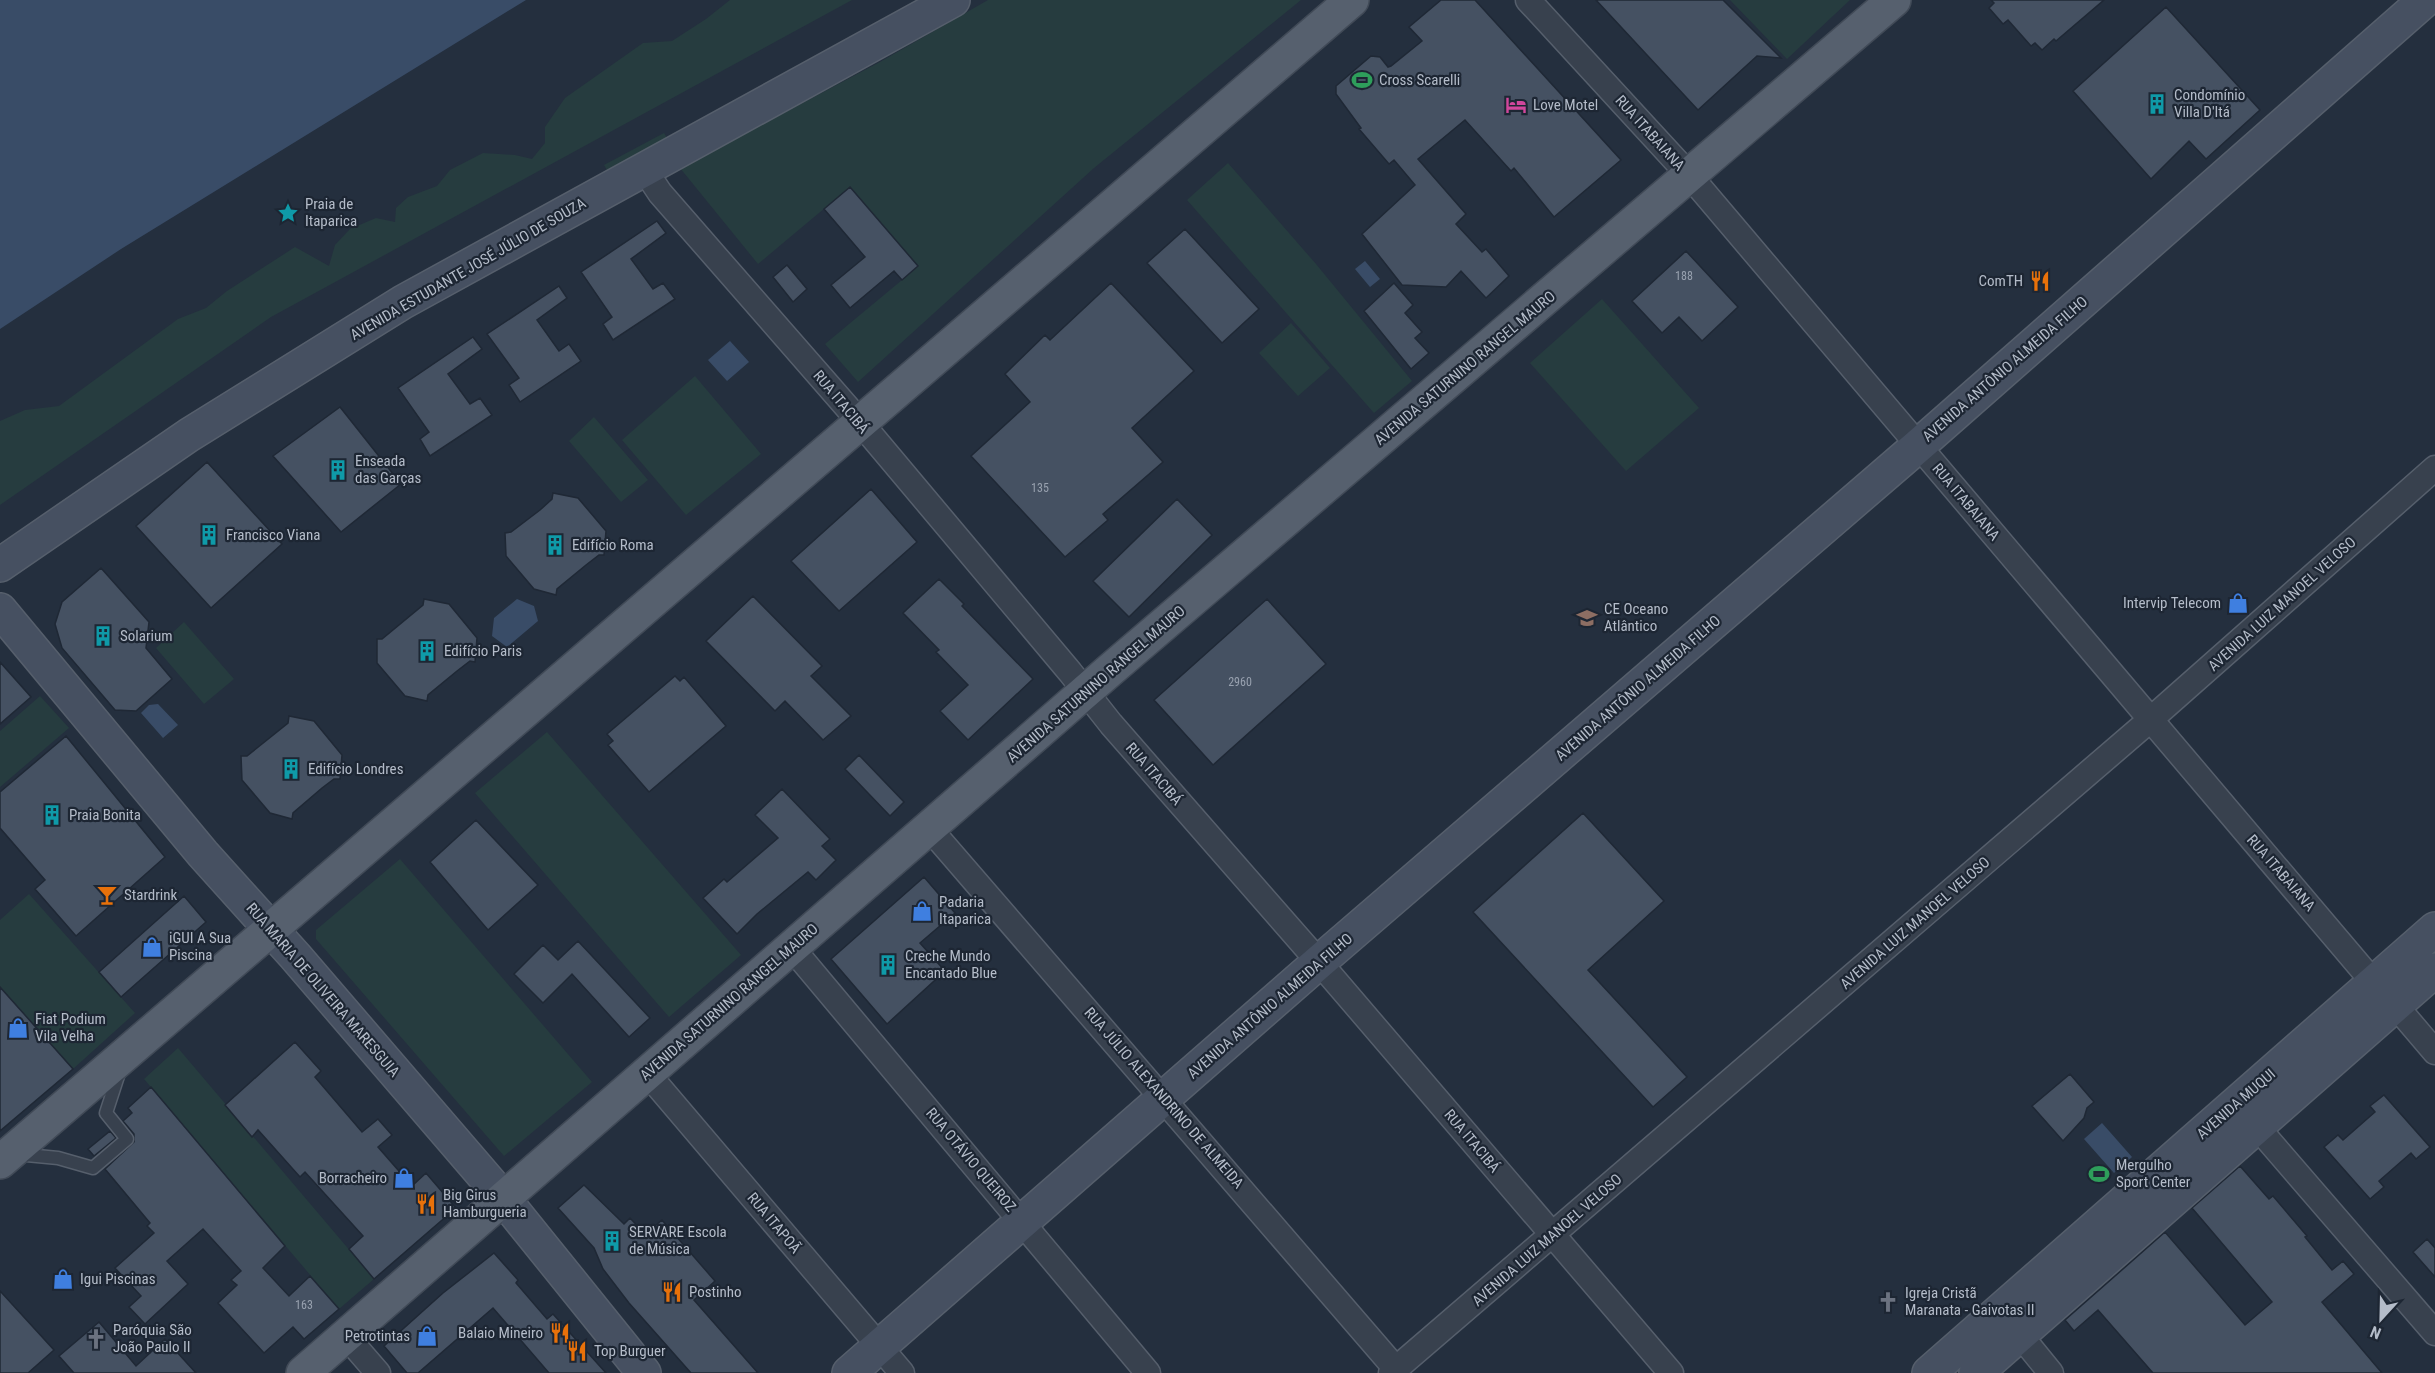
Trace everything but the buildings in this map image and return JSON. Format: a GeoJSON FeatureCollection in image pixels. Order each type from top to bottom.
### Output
{"type":"FeatureCollection","features":[{"type":"Feature","properties":{"kind":"main road"},"geometry":{"type":"LineString","coordinates":[[4,1158],[1352,0]]}},
{"type":"Feature","properties":{"kind":"main road","name":"AVENIDA SATURNINO RANGEL MAURO"},"geometry":{"type":"LineString","coordinates":[[303,1373],[1085,692],[1894,0]]}},
{"type":"Feature","properties":{"kind":"street","name":"AVENIDA ESTUDANTE JOSÉ JÚLIO DE SOUZA"},"geometry":{"type":"LineString","coordinates":[[0,566],[189,435],[403,302],[953,0]]}},
{"type":"Feature","properties":{"kind":"street","name":"RUA ITABAIANA"},"geometry":{"type":"LineString","coordinates":[[1528,0],[1690,176],[2150,720],[2435,1052]]}},
{"type":"Feature","properties":{"kind":"street","name":"AVENIDA ANTÔNIO ALMEIDA FILHO"},"geometry":{"type":"LineString","coordinates":[[849,1373],[1320,962],[1918,446],[2425,0]]}},
{"type":"Feature","properties":{"kind":"street","name":"RUA ITACIBÁ"},"geometry":{"type":"LineString","coordinates":[[644,170],[660,193],[860,422],[1085,692],[1320,962],[1671,1373]]}},
{"type":"Feature","properties":{"kind":"street","name":"AVENIDA LUIZ MANOEL VELOSO"},"geometry":{"type":"LineString","coordinates":[[1394,1371],[2150,720],[2435,468]]}},
{"type":"Feature","properties":{"kind":"street","name":"RUA MARIA DE OLIVEIRA MARESGUIA"},"geometry":{"type":"LineString","coordinates":[[0,610],[203,854],[503,1198],[644,1373]]}},
{"type":"Feature","properties":{"kind":"street","name":"RUA JÚLIO ALEXANDRINO DE ALMEIDA"},"geometry":{"type":"LineString","coordinates":[[930,829],[1165,1098],[1394,1371]]}},
{"type":"Feature","properties":{"kind":"street","name":"AVENIDA MUQUI"},"geometry":{"type":"LineString","coordinates":[[1929,1373],[2009,1324],[2384,994],[2435,929]]}},
{"type":"Feature","properties":{"kind":"street","name":"RUA OTÁVIO QUEIROZ"},"geometry":{"type":"LineString","coordinates":[[792,948],[1148,1373]]}},
{"type":"Feature","properties":{"kind":"street"},"geometry":{"type":"LineString","coordinates":[[2384,994],[2435,970]]}},
{"type":"Feature","properties":{"kind":"street","name":"RUA ITAPOÃ"},"geometry":{"type":"LineString","coordinates":[[647,1073],[902,1373]]}},
{"type":"Feature","properties":{"kind":"street"},"geometry":{"type":"LineString","coordinates":[[2247,1115],[2435,1333]]}},
{"type":"Feature","properties":{"kind":"street"},"geometry":{"type":"LineString","coordinates":[[1976,1373],[2009,1324],[2051,1373]]}},
{"type":"Feature","properties":{"kind":"street"},"geometry":{"type":"LineString","coordinates":[[346,1336],[378,1373]]}},
{"type":"Feature","properties":{"kind":"lane"},"geometry":{"type":"LineString","coordinates":[[4,1158],[58,1158],[93,1168],[127,1139],[106,1113],[124,1055]]}},
{"type":"Feature","properties":{"kind":"green space"},"geometry":{"type":"Polygon","coordinates":[[[730,0],[852,0],[271,317],[0,505],[0,421],[25,410],[59,406],[178,319],[206,308],[227,291],[295,247],[329,266],[335,245],[350,229],[376,218],[395,222],[396,208],[408,197],[437,186],[450,170],[483,153],[515,155],[532,159],[545,143],[545,127],[565,98],[643,43],[672,41],[730,0]]]}},
{"type":"Feature","properties":{"kind":"green space"},"geometry":{"type":"Polygon","coordinates":[[[988,0],[1301,0],[1094,168],[858,382],[825,344],[902,280],[899,245],[850,187],[758,264],[680,168],[880,62],[988,0]]]}},
{"type":"Feature","properties":{"kind":"green space"},"geometry":{"type":"Polygon","coordinates":[[[1730,0],[1850,0],[1787,59],[1730,0]]]}},
{"type":"Feature","properties":{"kind":"green space"},"geometry":{"type":"Polygon","coordinates":[[[664,133],[667,138],[607,170],[604,165],[664,133]]]}},
{"type":"Feature","properties":{"kind":"green space"},"geometry":{"type":"Polygon","coordinates":[[[1228,163],[1316,264],[1412,381],[1374,413],[1187,200],[1228,163]]]}},
{"type":"Feature","properties":{"kind":"green space"},"geometry":{"type":"Polygon","coordinates":[[[1602,299],[1699,408],[1626,471],[1530,363],[1602,299]]]}},
{"type":"Feature","properties":{"kind":"green space"},"geometry":{"type":"Polygon","coordinates":[[[1291,323],[1330,368],[1298,396],[1259,353],[1291,323]]]}},
{"type":"Feature","properties":{"kind":"green space"},"geometry":{"type":"Polygon","coordinates":[[[695,376],[761,454],[686,515],[622,440],[695,376]]]}},
{"type":"Feature","properties":{"kind":"green space"},"geometry":{"type":"Polygon","coordinates":[[[594,417],[648,480],[621,502],[569,441],[594,417]]]}},
{"type":"Feature","properties":{"kind":"green space"},"geometry":{"type":"Polygon","coordinates":[[[184,622],[234,679],[204,704],[156,648],[184,622]]]}},
{"type":"Feature","properties":{"kind":"green space"},"geometry":{"type":"Polygon","coordinates":[[[40,696],[69,728],[0,787],[0,731],[40,696]]]}},
{"type":"Feature","properties":{"kind":"green space"},"geometry":{"type":"Polygon","coordinates":[[[547,732],[741,955],[669,1017],[475,793],[547,732]]]}},
{"type":"Feature","properties":{"kind":"green space"},"geometry":{"type":"Polygon","coordinates":[[[400,859],[592,1082],[504,1156],[316,939],[316,930],[400,859]]]}},
{"type":"Feature","properties":{"kind":"green space"},"geometry":{"type":"Polygon","coordinates":[[[29,894],[135,1013],[73,1069],[0,987],[0,920],[29,894]]]}},
{"type":"Feature","properties":{"kind":"green space"},"geometry":{"type":"Polygon","coordinates":[[[178,1048],[374,1279],[339,1309],[144,1079],[178,1048]]]}},
{"type":"Feature","properties":{"kind":"water"},"geometry":{"type":"Polygon","coordinates":[[[0,0],[526,0],[121,249],[0,329],[0,0]]]}},
{"type":"Feature","properties":{"kind":"water"},"geometry":{"type":"Polygon","coordinates":[[[1365,261],[1380,279],[1370,287],[1355,269],[1365,261]]]}},
{"type":"Feature","properties":{"kind":"water"},"geometry":{"type":"Polygon","coordinates":[[[730,341],[749,362],[727,381],[708,360],[730,341]]]}},
{"type":"Feature","properties":{"kind":"water"},"geometry":{"type":"Polygon","coordinates":[[[517,599],[534,606],[538,621],[507,647],[492,636],[494,618],[517,599]]]}},
{"type":"Feature","properties":{"kind":"water"},"geometry":{"type":"Polygon","coordinates":[[[158,704],[178,725],[163,738],[141,713],[149,705],[158,704]]]}},
{"type":"Feature","properties":{"kind":"water"},"geometry":{"type":"Polygon","coordinates":[[[2102,1123],[2132,1157],[2114,1173],[2084,1139],[2102,1123]]]}},
{"type":"Feature","properties":{"kind":"place","name":"Cross Scarelli"},"geometry":{"type":"Point","coordinates":[1362,80]}},
{"type":"Feature","properties":{"kind":"place","name":"Condomínio Villa D'Itá"},"geometry":{"type":"Point","coordinates":[2157,104]}},
{"type":"Feature","properties":{"kind":"place","name":"Love Motel"},"geometry":{"type":"Point","coordinates":[1516,105]}},
{"type":"Feature","properties":{"kind":"place","name":"Praia de Itaparica"},"geometry":{"type":"Point","coordinates":[288,213]}},
{"type":"Feature","properties":{"kind":"place","name":"ComTH"},"geometry":{"type":"Point","coordinates":[2040,281]}},
{"type":"Feature","properties":{"kind":"place","name":"Enseada das Garças"},"geometry":{"type":"Point","coordinates":[338,470]}},
{"type":"Feature","properties":{"kind":"place","name":"Francisco Viana"},"geometry":{"type":"Point","coordinates":[209,535]}},
{"type":"Feature","properties":{"kind":"place","name":"Edifício Roma"},"geometry":{"type":"Point","coordinates":[555,545]}},
{"type":"Feature","properties":{"kind":"place","name":"Intervip Telecom"},"geometry":{"type":"Point","coordinates":[2238,603]}},
{"type":"Feature","properties":{"kind":"place","name":"CE Oceano Atlântico"},"geometry":{"type":"Point","coordinates":[1587,618]}},
{"type":"Feature","properties":{"kind":"place","name":"Solarium"},"geometry":{"type":"Point","coordinates":[103,636]}},
{"type":"Feature","properties":{"kind":"place","name":"Edifício Paris"},"geometry":{"type":"Point","coordinates":[427,651]}},
{"type":"Feature","properties":{"kind":"place","name":"Edifício Londres"},"geometry":{"type":"Point","coordinates":[291,769]}},
{"type":"Feature","properties":{"kind":"place","name":"Praia Bonita"},"geometry":{"type":"Point","coordinates":[52,815]}},
{"type":"Feature","properties":{"kind":"place","name":"Stardrink"},"geometry":{"type":"Point","coordinates":[107,895]}},
{"type":"Feature","properties":{"kind":"place","name":"Padaria Itaparica"},"geometry":{"type":"Point","coordinates":[922,911]}},
{"type":"Feature","properties":{"kind":"place","name":"iGUI A Sua Piscina"},"geometry":{"type":"Point","coordinates":[152,947]}},
{"type":"Feature","properties":{"kind":"place","name":"Creche Mundo Encantado Blue"},"geometry":{"type":"Point","coordinates":[888,965]}},
{"type":"Feature","properties":{"kind":"place","name":"Fiat Podium Vila Velha"},"geometry":{"type":"Point","coordinates":[18,1028]}},
{"type":"Feature","properties":{"kind":"place","name":"Mergulho Sport Center"},"geometry":{"type":"Point","coordinates":[2099,1174]}},
{"type":"Feature","properties":{"kind":"place","name":"Borracheiro"},"geometry":{"type":"Point","coordinates":[404,1178]}},
{"type":"Feature","properties":{"kind":"place","name":"Big Girus Hamburgueria"},"geometry":{"type":"Point","coordinates":[426,1204]}},
{"type":"Feature","properties":{"kind":"place","name":"SERVARE Escola de Música"},"geometry":{"type":"Point","coordinates":[612,1241]}},
{"type":"Feature","properties":{"kind":"place","name":"Igui Piscinas"},"geometry":{"type":"Point","coordinates":[63,1279]}},
{"type":"Feature","properties":{"kind":"place","name":"Postinho"},"geometry":{"type":"Point","coordinates":[672,1292]}},
{"type":"Feature","properties":{"kind":"place","name":"Igreja Cristã Maranata - Gaivotas II"},"geometry":{"type":"Point","coordinates":[1888,1302]}},
{"type":"Feature","properties":{"kind":"place","name":"Balaio Mineiro"},"geometry":{"type":"Point","coordinates":[560,1333]}},
{"type":"Feature","properties":{"kind":"place","name":"Petrotintas"},"geometry":{"type":"Point","coordinates":[427,1336]}},
{"type":"Feature","properties":{"kind":"place","name":"Paróquia São João Paulo II"},"geometry":{"type":"Point","coordinates":[96,1339]}},
{"type":"Feature","properties":{"kind":"place","name":"Top Burguer"},"geometry":{"type":"Point","coordinates":[577,1351]}}]}
